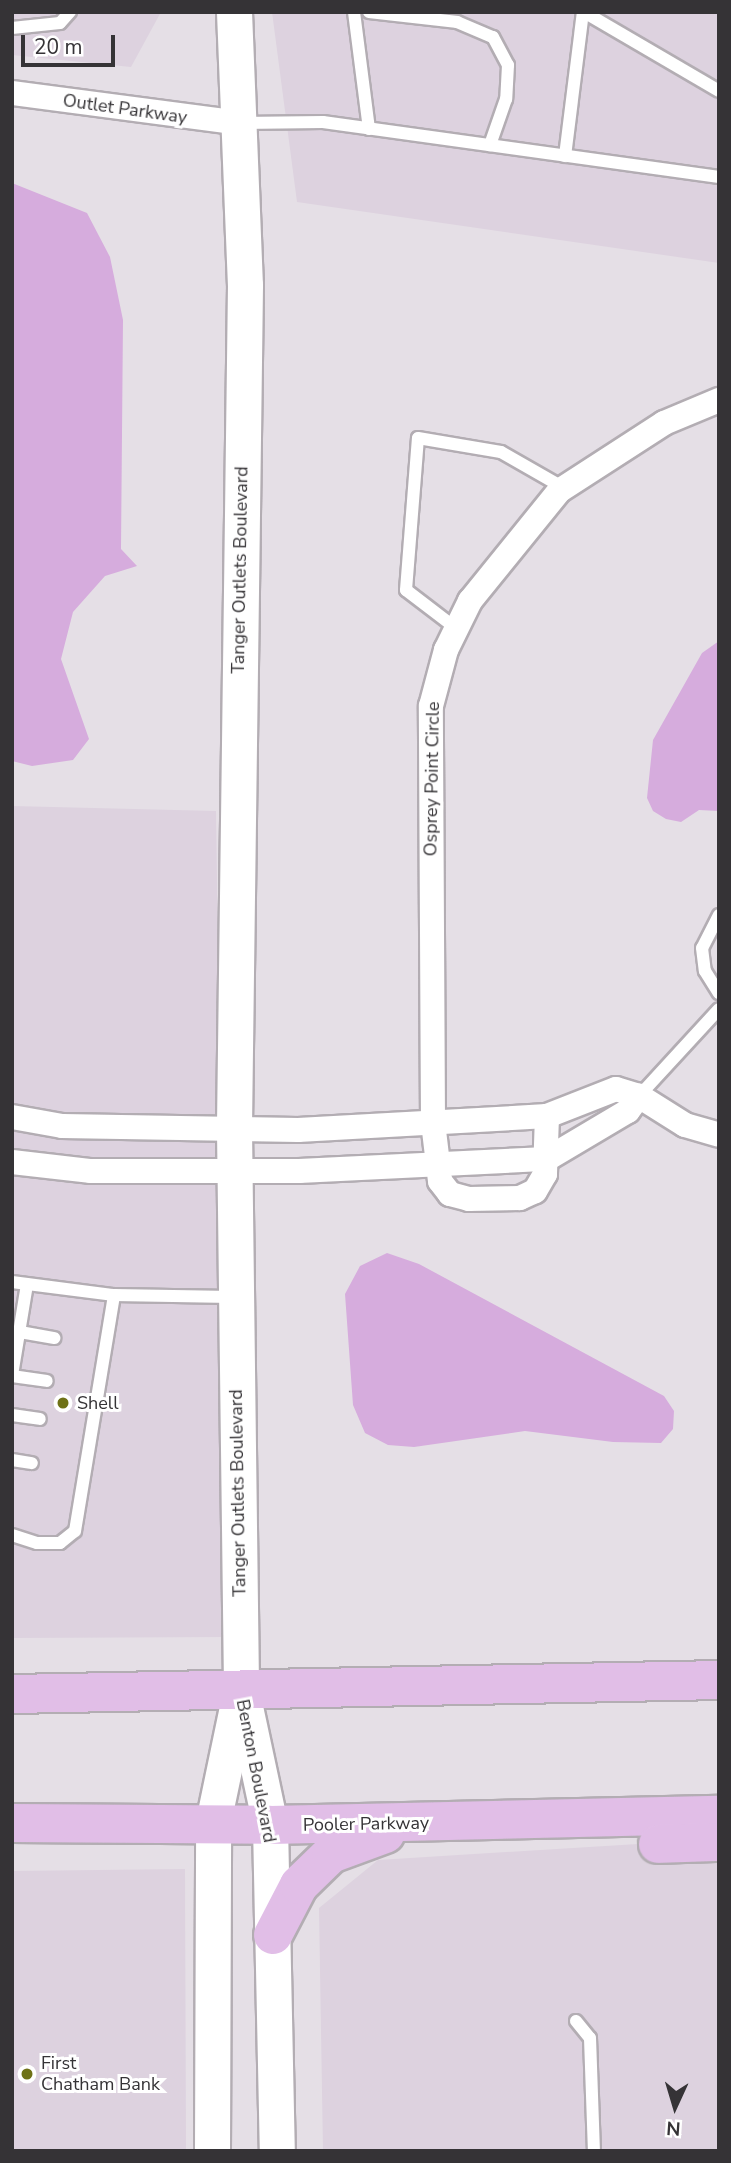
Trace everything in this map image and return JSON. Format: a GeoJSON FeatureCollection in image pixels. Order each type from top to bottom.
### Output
{"type":"FeatureCollection","features":[{"type":"Feature","properties":{"kind":"main road"},"geometry":{"type":"LineString","coordinates":[[12,1694],[240,1688],[606,1685],[719,1679]]}},
{"type":"Feature","properties":{"kind":"main road","name":"Pooler Parkway"},"geometry":{"type":"LineString","coordinates":[[12,1823],[213,1822],[270,1825],[719,1815]]}},
{"type":"Feature","properties":{"kind":"main road"},"geometry":{"type":"LineString","coordinates":[[533,1821],[653,1844],[719,1842]]}},
{"type":"Feature","properties":{"kind":"main road"},"geometry":{"type":"LineString","coordinates":[[273,1934],[299,1885],[331,1854],[420,1823]]}},
{"type":"Feature","properties":{"kind":"street","name":"Tanger Outlets Boulevard"},"geometry":{"type":"LineString","coordinates":[[234,12],[245,285],[234,1129]]}},
{"type":"Feature","properties":{"kind":"street","name":"Outlet Parkway"},"geometry":{"type":"LineString","coordinates":[[12,93],[239,123]]}},
{"type":"Feature","properties":{"kind":"street","name":"Osprey Point Circle"},"geometry":{"type":"LineString","coordinates":[[547,1116],[547,1159],[535,1191],[520,1198],[469,1199],[450,1194],[440,1181],[433,1122],[431,706],[457,629],[470,601],[515,540],[564,488],[664,424],[719,400]]}},
{"type":"Feature","properties":{"kind":"street"},"geometry":{"type":"LineString","coordinates":[[12,1117],[62,1126],[234,1129],[433,1122],[547,1116],[616,1089],[639,1096],[685,1125],[719,1135]]}},
{"type":"Feature","properties":{"kind":"street"},"geometry":{"type":"LineString","coordinates":[[12,1162],[91,1171],[299,1171],[547,1159],[628,1111],[639,1096]]}},
{"type":"Feature","properties":{"kind":"street"},"geometry":{"type":"LineString","coordinates":[[234,1129],[236,1297]]}},
{"type":"Feature","properties":{"kind":"street","name":"Tanger Outlets Boulevard"},"geometry":{"type":"LineString","coordinates":[[236,1297],[240,1688]]}},
{"type":"Feature","properties":{"kind":"street","name":"Benton Boulevard"},"geometry":{"type":"LineString","coordinates":[[212,2151],[213,1822],[240,1688]]}},
{"type":"Feature","properties":{"kind":"street","name":"Benton Boulevard"},"geometry":{"type":"LineString","coordinates":[[240,1688],[270,1825],[277,2151]]}},
{"type":"Feature","properties":{"kind":"lane"},"geometry":{"type":"LineString","coordinates":[[12,27],[60,23],[70,12]]}},
{"type":"Feature","properties":{"kind":"lane"},"geometry":{"type":"LineString","coordinates":[[354,12],[369,129]]}},
{"type":"Feature","properties":{"kind":"lane"},"geometry":{"type":"LineString","coordinates":[[369,12],[457,22],[493,37],[508,65],[506,99],[490,145]]}},
{"type":"Feature","properties":{"kind":"lane"},"geometry":{"type":"LineString","coordinates":[[565,156],[583,12],[719,91]]}},
{"type":"Feature","properties":{"kind":"lane"},"geometry":{"type":"LineString","coordinates":[[239,123],[323,122],[719,177]]}},
{"type":"Feature","properties":{"kind":"lane"},"geometry":{"type":"LineString","coordinates":[[457,629],[406,590],[418,438],[501,452],[564,488]]}},
{"type":"Feature","properties":{"kind":"lane"},"geometry":{"type":"LineString","coordinates":[[719,915],[709,926],[702,948],[705,971],[719,993]]}},
{"type":"Feature","properties":{"kind":"lane"},"geometry":{"type":"LineString","coordinates":[[639,1096],[719,1009]]}},
{"type":"Feature","properties":{"kind":"lane"},"geometry":{"type":"LineString","coordinates":[[12,1282],[114,1295],[236,1297]]}},
{"type":"Feature","properties":{"kind":"lane"},"geometry":{"type":"LineString","coordinates":[[27,1284],[12,1375],[47,1381]]}},
{"type":"Feature","properties":{"kind":"lane"},"geometry":{"type":"LineString","coordinates":[[12,1535],[37,1543],[60,1543],[75,1531],[79,1470],[92,1388],[100,1345],[114,1295]]}},
{"type":"Feature","properties":{"kind":"lane"},"geometry":{"type":"LineString","coordinates":[[20,1332],[54,1338]]}},
{"type":"Feature","properties":{"kind":"lane"},"geometry":{"type":"LineString","coordinates":[[12,1415],[40,1419]]}},
{"type":"Feature","properties":{"kind":"lane"},"geometry":{"type":"LineString","coordinates":[[12,1460],[32,1463]]}},
{"type":"Feature","properties":{"kind":"lane"},"geometry":{"type":"LineString","coordinates":[[576,2021],[590,2038],[594,2151]]}},
{"type":"Feature","properties":{"kind":"shaded area"},"geometry":{"type":"Polygon","coordinates":[[[12,12],[161,12],[131,67],[12,55],[12,12]]]}},
{"type":"Feature","properties":{"kind":"shaded area"},"geometry":{"type":"Polygon","coordinates":[[[272,12],[719,12],[719,263],[297,202],[272,12]]]}},
{"type":"Feature","properties":{"kind":"shaded area"},"geometry":{"type":"Polygon","coordinates":[[[12,183],[87,213],[110,257],[123,320],[121,549],[137,566],[105,576],[73,612],[61,659],[89,739],[73,760],[32,766],[12,761],[12,183]]]}},
{"type":"Feature","properties":{"kind":"shaded area"},"geometry":{"type":"Polygon","coordinates":[[[719,641],[719,811],[699,810],[681,822],[666,819],[653,811],[647,798],[653,740],[702,653],[719,641]]]}},
{"type":"Feature","properties":{"kind":"shaded area"},"geometry":{"type":"Polygon","coordinates":[[[12,806],[216,811],[228,1637],[12,1638],[12,806]]]}},
{"type":"Feature","properties":{"kind":"shaded area"},"geometry":{"type":"Polygon","coordinates":[[[387,1253],[419,1264],[664,1396],[674,1411],[673,1429],[661,1443],[613,1442],[525,1431],[414,1447],[388,1445],[365,1433],[353,1405],[345,1294],[360,1266],[387,1253]]]}},
{"type":"Feature","properties":{"kind":"shaded area"},"geometry":{"type":"Polygon","coordinates":[[[719,1839],[719,2151],[323,2151],[319,1908],[378,1860],[719,1839]]]}},
{"type":"Feature","properties":{"kind":"shaded area"},"geometry":{"type":"Polygon","coordinates":[[[185,1869],[186,2151],[12,2151],[12,1871],[185,1869]]]}},
{"type":"Feature","properties":{"kind":"place","name":"Shell"},"geometry":{"type":"Point","coordinates":[63,1403]}},
{"type":"Feature","properties":{"kind":"place","name":"First Chatham Bank"},"geometry":{"type":"Point","coordinates":[27,2074]}}]}
